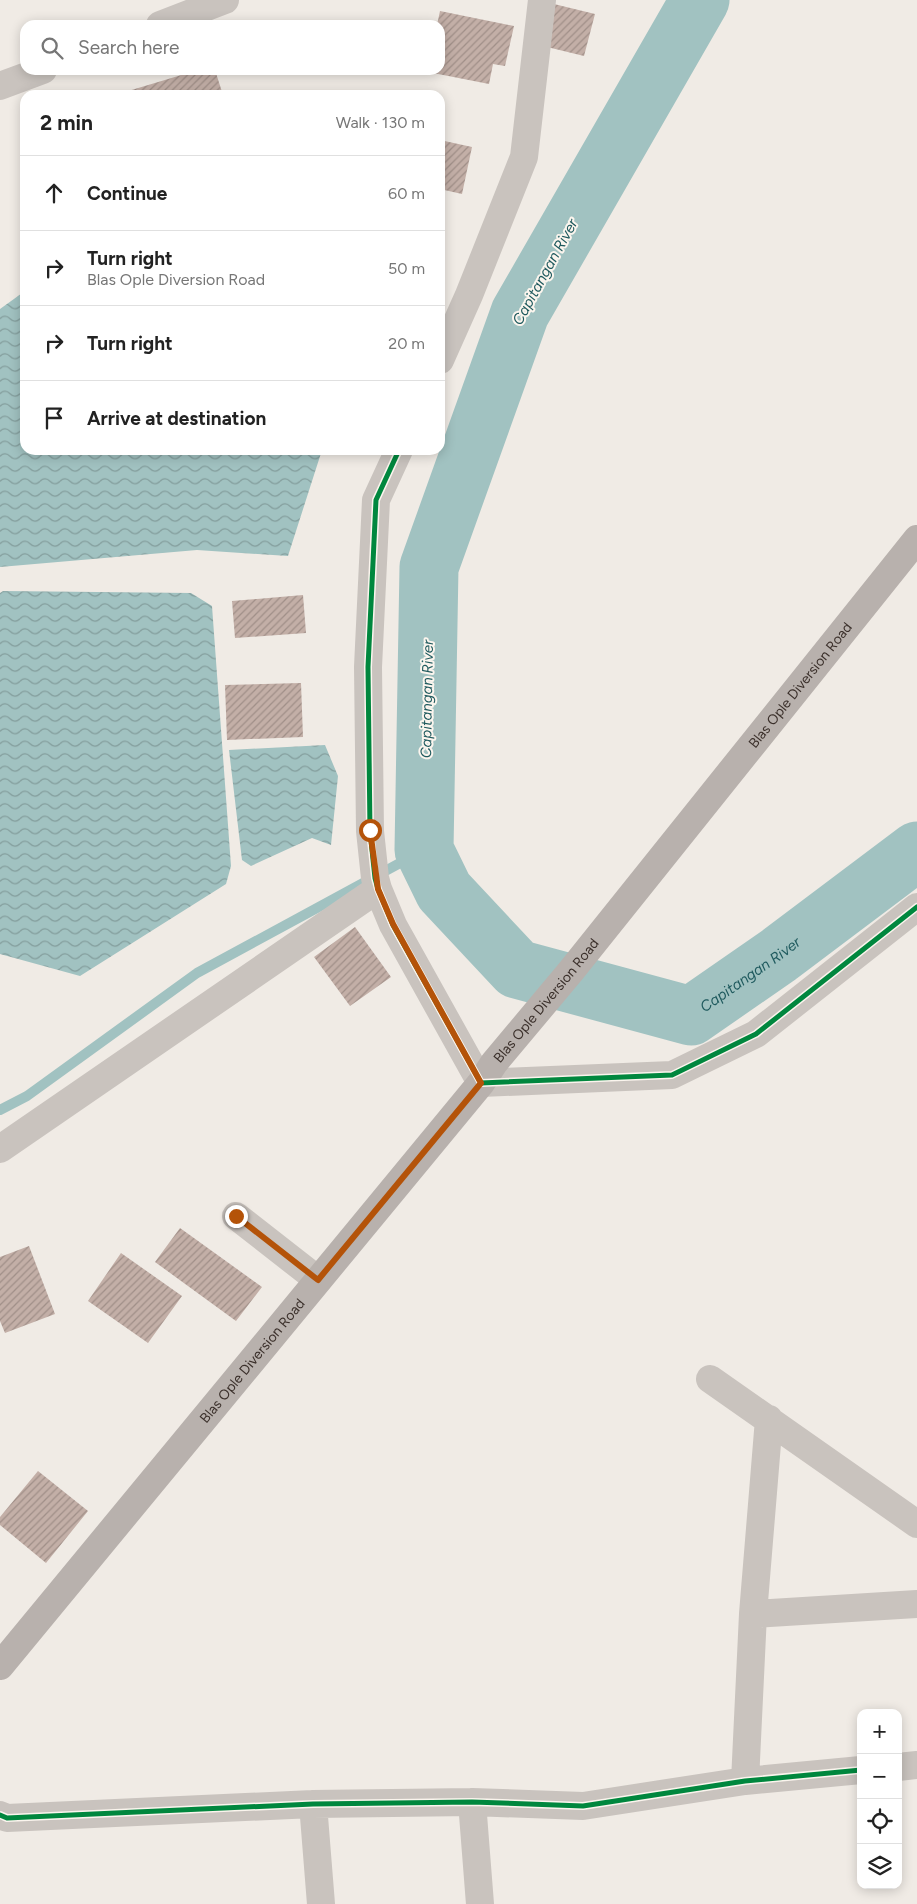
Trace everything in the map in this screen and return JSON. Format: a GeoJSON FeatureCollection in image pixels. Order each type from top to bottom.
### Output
{"type":"FeatureCollection","features":[{"type":"Feature","properties":{"kind":"main road","name":"Blas Ople Diversion Road"},"geometry":{"type":"LineString","coordinates":[[0,1666],[571,971],[917,539]]}},
{"type":"Feature","properties":{"kind":"street"},"geometry":{"type":"LineString","coordinates":[[173,20],[225,0]]}},
{"type":"Feature","properties":{"kind":"street"},"geometry":{"type":"LineString","coordinates":[[445,349],[469,295],[524,157],[542,0]]}},
{"type":"Feature","properties":{"kind":"street"},"geometry":{"type":"LineString","coordinates":[[0,86],[30,75]]}},
{"type":"Feature","properties":{"kind":"street"},"geometry":{"type":"LineString","coordinates":[[397,455],[376,500],[368,667],[370,830],[377,883],[393,924],[487,1073],[672,1075],[756,1034],[917,907]]}},
{"type":"Feature","properties":{"kind":"street"},"geometry":{"type":"LineString","coordinates":[[0,1149],[377,883]]}},
{"type":"Feature","properties":{"kind":"street"},"geometry":{"type":"LineString","coordinates":[[236,1216],[318,1280]]}},
{"type":"Feature","properties":{"kind":"street"},"geometry":{"type":"LineString","coordinates":[[710,1379],[917,1524]]}},
{"type":"Feature","properties":{"kind":"street"},"geometry":{"type":"LineString","coordinates":[[745,1781],[753,1614],[769,1419]]}},
{"type":"Feature","properties":{"kind":"street"},"geometry":{"type":"LineString","coordinates":[[753,1614],[917,1604]]}},
{"type":"Feature","properties":{"kind":"street"},"geometry":{"type":"LineString","coordinates":[[902,1767],[917,1765]]}},
{"type":"Feature","properties":{"kind":"street"},"geometry":{"type":"LineString","coordinates":[[0,1815],[7,1818],[313,1804],[472,1802],[583,1806],[745,1781],[857,1770]]}},
{"type":"Feature","properties":{"kind":"street"},"geometry":{"type":"LineString","coordinates":[[472,1802],[480,1904]]}},
{"type":"Feature","properties":{"kind":"street"},"geometry":{"type":"LineString","coordinates":[[313,1804],[321,1904]]}},
{"type":"Feature","properties":{"kind":"water"},"geometry":{"type":"Polygon","coordinates":[[[20,295],[20,455],[320,455],[288,556],[197,550],[0,567],[0,309],[20,295]]]}},
{"type":"Feature","properties":{"kind":"water"},"geometry":{"type":"Polygon","coordinates":[[[3,591],[191,593],[212,606],[231,866],[226,884],[80,976],[0,954],[0,593],[3,591]]]}},
{"type":"Feature","properties":{"kind":"water"},"geometry":{"type":"Polygon","coordinates":[[[325,745],[338,776],[331,845],[312,838],[251,866],[242,860],[229,750],[325,745]]]}},
{"type":"Feature","properties":{"kind":"building"},"geometry":{"type":"Polygon","coordinates":[[[554,4],[595,14],[584,56],[543,46],[554,4]]]}},
{"type":"Feature","properties":{"kind":"building"},"geometry":{"type":"Polygon","coordinates":[[[440,11],[514,26],[505,66],[493,64],[489,84],[443,75],[445,75],[445,20],[438,20],[440,11]]]}},
{"type":"Feature","properties":{"kind":"building"},"geometry":{"type":"Polygon","coordinates":[[[181,75],[217,75],[221,90],[132,90],[181,75]]]}},
{"type":"Feature","properties":{"kind":"building"},"geometry":{"type":"Polygon","coordinates":[[[445,141],[472,147],[462,194],[445,190],[445,141]]]}},
{"type":"Feature","properties":{"kind":"building"},"geometry":{"type":"Polygon","coordinates":[[[303,595],[306,633],[235,638],[232,601],[303,595]]]}},
{"type":"Feature","properties":{"kind":"building"},"geometry":{"type":"Polygon","coordinates":[[[301,683],[303,737],[227,740],[225,685],[301,683]]]}},
{"type":"Feature","properties":{"kind":"building"},"geometry":{"type":"Polygon","coordinates":[[[355,927],[391,977],[350,1006],[314,957],[355,927]]]}},
{"type":"Feature","properties":{"kind":"building"},"geometry":{"type":"Polygon","coordinates":[[[180,1228],[262,1287],[236,1321],[155,1262],[180,1228]]]}},
{"type":"Feature","properties":{"kind":"building"},"geometry":{"type":"Polygon","coordinates":[[[29,1246],[55,1314],[5,1333],[0,1321],[0,1257],[29,1246]]]}},
{"type":"Feature","properties":{"kind":"building"},"geometry":{"type":"Polygon","coordinates":[[[121,1253],[182,1296],[148,1343],[88,1301],[121,1253]]]}},
{"type":"Feature","properties":{"kind":"building"},"geometry":{"type":"Polygon","coordinates":[[[38,1471],[88,1511],[46,1563],[0,1525],[0,1517],[38,1471]]]}},
{"type":"Feature","properties":{"kind":"waterway","name":"Capitangan River"},"geometry":{"type":"LineString","coordinates":[[700,0],[520,313],[429,567],[424,850],[444,891],[517,969],[691,1016],[779,955],[917,851]]}},
{"type":"Feature","properties":{"kind":"waterway"},"geometry":{"type":"LineString","coordinates":[[0,1110],[27,1096],[197,973],[424,850]]}},
{"type":"Feature","properties":{"kind":"cycle path"},"geometry":{"type":"LineString","coordinates":[[397,455],[376,500],[368,667],[370,831],[375,878],[393,925],[481,1083],[672,1075],[756,1034],[917,907]]}},
{"type":"Feature","properties":{"kind":"cycle path"},"geometry":{"type":"LineString","coordinates":[[0,1815],[7,1818],[313,1804],[472,1802],[583,1806],[745,1781],[857,1770]]}},
{"type":"Feature","properties":{"kind":"route"},"geometry":{"type":"LineString","coordinates":[[236,1216],[318,1280],[481,1083],[393,924],[375,878],[370,830]]}}]}
